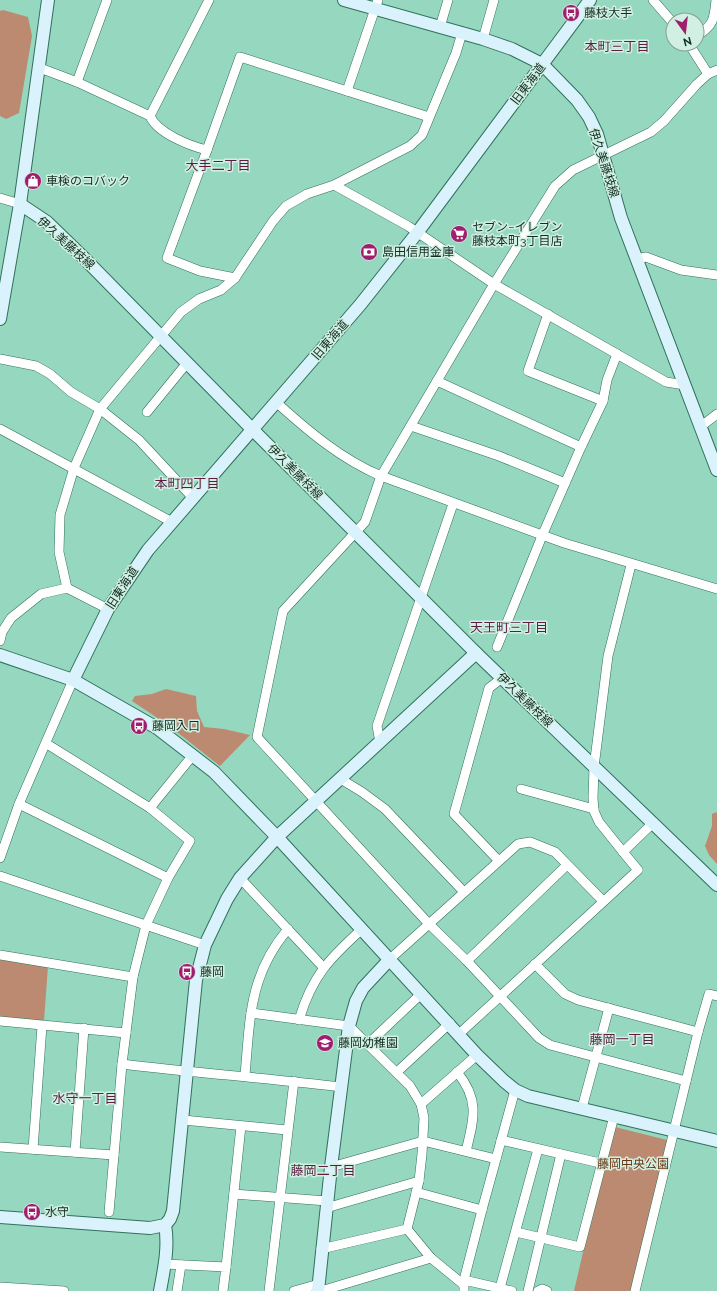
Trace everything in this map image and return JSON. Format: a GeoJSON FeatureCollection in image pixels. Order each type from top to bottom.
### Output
{"type":"FeatureCollection","features":[{"type":"Feature","properties":{"kind":"street"},"geometry":{"type":"LineString","coordinates":[[0,319],[20,204],[40,68],[48,0]]}},
{"type":"Feature","properties":{"kind":"street"},"geometry":{"type":"LineString","coordinates":[[77,82],[107,0]]}},
{"type":"Feature","properties":{"kind":"street"},"geometry":{"type":"LineString","coordinates":[[207,150],[196,148],[174,138],[152,123],[150,116],[209,0]]}},
{"type":"Feature","properties":{"kind":"street","name":"伊久美藤枝線"},"geometry":{"type":"LineString","coordinates":[[344,0],[376,4],[440,27],[512,49],[542,64],[577,100],[585,111],[597,134],[621,218],[717,470]]}},
{"type":"Feature","properties":{"kind":"street"},"geometry":{"type":"LineString","coordinates":[[440,27],[448,0]]}},
{"type":"Feature","properties":{"kind":"street"},"geometry":{"type":"LineString","coordinates":[[483,39],[494,0]]}},
{"type":"Feature","properties":{"kind":"street","name":"旧東海道"},"geometry":{"type":"LineString","coordinates":[[73,680],[108,609],[144,556],[360,305],[417,233],[590,0]]}},
{"type":"Feature","properties":{"kind":"street"},"geometry":{"type":"LineString","coordinates":[[653,0],[665,14]]}},
{"type":"Feature","properties":{"kind":"street"},"geometry":{"type":"LineString","coordinates":[[705,31],[714,21],[716,0]]}},
{"type":"Feature","properties":{"kind":"street"},"geometry":{"type":"LineString","coordinates":[[347,91],[376,4]]}},
{"type":"Feature","properties":{"kind":"street"},"geometry":{"type":"LineString","coordinates":[[67,588],[59,552],[60,516],[74,468],[100,409],[180,312],[198,299],[221,290],[235,278],[286,206],[307,194],[334,185],[410,146],[422,135],[428,117],[456,53],[462,33]]}},
{"type":"Feature","properties":{"kind":"street"},"geometry":{"type":"LineString","coordinates":[[694,52],[708,74]]}},
{"type":"Feature","properties":{"kind":"street"},"geometry":{"type":"LineString","coordinates":[[235,278],[200,270],[168,258],[240,57],[428,117]]}},
{"type":"Feature","properties":{"kind":"street"},"geometry":{"type":"LineString","coordinates":[[40,68],[77,82],[150,116]]}},
{"type":"Feature","properties":{"kind":"street"},"geometry":{"type":"LineString","coordinates":[[686,1081],[550,1045],[539,1038],[467,961],[429,924],[257,737],[283,611],[365,522],[381,476],[494,284],[555,186],[573,170],[656,128],[697,84],[708,74],[717,70]]}},
{"type":"Feature","properties":{"kind":"street"},"geometry":{"type":"LineString","coordinates":[[334,185],[408,226],[494,284],[666,382],[685,385]]}},
{"type":"Feature","properties":{"kind":"street"},"geometry":{"type":"LineString","coordinates":[[0,198],[20,204]]}},
{"type":"Feature","properties":{"kind":"street","name":"伊久美藤枝線"},"geometry":{"type":"LineString","coordinates":[[20,204],[47,222],[252,430],[476,653],[717,885]]}},
{"type":"Feature","properties":{"kind":"street"},"geometry":{"type":"LineString","coordinates":[[636,260],[646,257],[681,270],[717,275]]}},
{"type":"Feature","properties":{"kind":"street"},"geometry":{"type":"LineString","coordinates":[[548,314],[528,371],[603,401]]}},
{"type":"Feature","properties":{"kind":"street"},"geometry":{"type":"LineString","coordinates":[[497,647],[542,536],[603,401],[607,380],[617,354]]}},
{"type":"Feature","properties":{"kind":"street"},"geometry":{"type":"LineString","coordinates":[[0,359],[36,366],[50,374],[71,392],[100,409],[139,440],[193,498]]}},
{"type":"Feature","properties":{"kind":"street"},"geometry":{"type":"LineString","coordinates":[[147,412],[187,363]]}},
{"type":"Feature","properties":{"kind":"street"},"geometry":{"type":"LineString","coordinates":[[437,381],[581,447]]}},
{"type":"Feature","properties":{"kind":"street"},"geometry":{"type":"LineString","coordinates":[[276,402],[308,432],[365,469],[381,476],[542,536],[631,565],[717,589]]}},
{"type":"Feature","properties":{"kind":"street"},"geometry":{"type":"LineString","coordinates":[[700,427],[717,414]]}},
{"type":"Feature","properties":{"kind":"street"},"geometry":{"type":"LineString","coordinates":[[411,426],[498,456],[565,483]]}},
{"type":"Feature","properties":{"kind":"street"},"geometry":{"type":"LineString","coordinates":[[0,429],[172,522]]}},
{"type":"Feature","properties":{"kind":"street"},"geometry":{"type":"LineString","coordinates":[[380,742],[377,726],[453,504]]}},
{"type":"Feature","properties":{"kind":"street"},"geometry":{"type":"LineString","coordinates":[[459,1034],[638,870],[599,822],[594,808],[594,767],[608,656],[631,565]]}},
{"type":"Feature","properties":{"kind":"street"},"geometry":{"type":"LineString","coordinates":[[0,641],[2,632],[11,618],[41,594],[67,588],[108,609]]}},
{"type":"Feature","properties":{"kind":"street"},"geometry":{"type":"LineString","coordinates":[[160,1291],[165,1264],[167,1238],[165,1226],[173,1211],[196,980],[205,945],[227,899],[240,878],[277,837],[339,778],[476,653]]}},
{"type":"Feature","properties":{"kind":"street"},"geometry":{"type":"LineString","coordinates":[[0,655],[73,680],[157,728],[214,772],[277,837],[477,1054],[515,1090],[528,1096],[717,1141]]}},
{"type":"Feature","properties":{"kind":"street"},"geometry":{"type":"LineString","coordinates":[[498,860],[454,814],[489,688],[502,678]]}},
{"type":"Feature","properties":{"kind":"street"},"geometry":{"type":"LineString","coordinates":[[0,858],[19,804],[47,744],[73,680]]}},
{"type":"Feature","properties":{"kind":"street"},"geometry":{"type":"LineString","coordinates":[[47,744],[150,808],[190,841],[168,878],[146,925],[133,977],[122,1064],[109,1212]]}},
{"type":"Feature","properties":{"kind":"street"},"geometry":{"type":"LineString","coordinates":[[150,808],[193,755]]}},
{"type":"Feature","properties":{"kind":"street"},"geometry":{"type":"LineString","coordinates":[[339,778],[362,792],[385,809],[464,892]]}},
{"type":"Feature","properties":{"kind":"street"},"geometry":{"type":"LineString","coordinates":[[521,788],[594,808]]}},
{"type":"Feature","properties":{"kind":"street"},"geometry":{"type":"LineString","coordinates":[[19,804],[168,878]]}},
{"type":"Feature","properties":{"kind":"street"},"geometry":{"type":"LineString","coordinates":[[623,852],[653,823]]}},
{"type":"Feature","properties":{"kind":"street"},"geometry":{"type":"LineString","coordinates":[[319,1289],[331,1167],[349,1026],[356,1001],[363,988],[390,959],[498,860],[518,844],[530,842],[555,852],[603,902]]}},
{"type":"Feature","properties":{"kind":"street"},"geometry":{"type":"LineString","coordinates":[[467,961],[567,865]]}},
{"type":"Feature","properties":{"kind":"street"},"geometry":{"type":"LineString","coordinates":[[0,876],[205,945]]}},
{"type":"Feature","properties":{"kind":"street"},"geometry":{"type":"LineString","coordinates":[[240,878],[323,967]]}},
{"type":"Feature","properties":{"kind":"street"},"geometry":{"type":"LineString","coordinates":[[245,1075],[255,988],[279,939],[288,929]]}},
{"type":"Feature","properties":{"kind":"street"},"geometry":{"type":"LineString","coordinates":[[300,1020],[306,997],[313,982],[323,967],[362,929]]}},
{"type":"Feature","properties":{"kind":"street"},"geometry":{"type":"LineString","coordinates":[[0,955],[133,977]]}},
{"type":"Feature","properties":{"kind":"street"},"geometry":{"type":"LineString","coordinates":[[535,964],[565,994],[578,1000],[698,1032]]}},
{"type":"Feature","properties":{"kind":"street"},"geometry":{"type":"LineString","coordinates":[[368,1044],[422,993]]}},
{"type":"Feature","properties":{"kind":"street"},"geometry":{"type":"LineString","coordinates":[[635,1291],[698,1032],[709,994],[717,996]]}},
{"type":"Feature","properties":{"kind":"street"},"geometry":{"type":"LineString","coordinates":[[582,1108],[609,1008]]}},
{"type":"Feature","properties":{"kind":"street"},"geometry":{"type":"LineString","coordinates":[[251,1013],[349,1026],[410,1086],[421,1104],[424,1118],[418,1181],[407,1229]]}},
{"type":"Feature","properties":{"kind":"street"},"geometry":{"type":"LineString","coordinates":[[0,1021],[126,1033]]}},
{"type":"Feature","properties":{"kind":"street"},"geometry":{"type":"LineString","coordinates":[[396,1072],[450,1023]]}},
{"type":"Feature","properties":{"kind":"street"},"geometry":{"type":"LineString","coordinates":[[33,1150],[42,1026]]}},
{"type":"Feature","properties":{"kind":"street"},"geometry":{"type":"LineString","coordinates":[[75,1152],[84,1028]]}},
{"type":"Feature","properties":{"kind":"street"},"geometry":{"type":"LineString","coordinates":[[421,1104],[477,1054]]}},
{"type":"Feature","properties":{"kind":"street"},"geometry":{"type":"LineString","coordinates":[[122,1064],[186,1072],[245,1075],[342,1087]]}},
{"type":"Feature","properties":{"kind":"street"},"geometry":{"type":"LineString","coordinates":[[457,1072],[469,1090],[474,1112],[466,1152]]}},
{"type":"Feature","properties":{"kind":"street"},"geometry":{"type":"LineString","coordinates":[[269,1291],[294,1081]]}},
{"type":"Feature","properties":{"kind":"street"},"geometry":{"type":"LineString","coordinates":[[464,1285],[482,1210],[515,1090]]}},
{"type":"Feature","properties":{"kind":"street"},"geometry":{"type":"LineString","coordinates":[[516,1232],[580,1246],[600,1163],[614,1116]]}},
{"type":"Feature","properties":{"kind":"street"},"geometry":{"type":"LineString","coordinates":[[183,1120],[287,1130]]}},
{"type":"Feature","properties":{"kind":"street"},"geometry":{"type":"LineString","coordinates":[[223,1291],[241,1126]]}},
{"type":"Feature","properties":{"kind":"street"},"geometry":{"type":"LineString","coordinates":[[501,1140],[600,1163]]}},
{"type":"Feature","properties":{"kind":"street"},"geometry":{"type":"LineString","coordinates":[[331,1167],[423,1141],[496,1159]]}},
{"type":"Feature","properties":{"kind":"street"},"geometry":{"type":"LineString","coordinates":[[0,1147],[114,1155]]}},
{"type":"Feature","properties":{"kind":"street"},"geometry":{"type":"LineString","coordinates":[[500,1288],[538,1149]]}},
{"type":"Feature","properties":{"kind":"street"},"geometry":{"type":"LineString","coordinates":[[528,1291],[561,1154]]}},
{"type":"Feature","properties":{"kind":"street"},"geometry":{"type":"LineString","coordinates":[[234,1194],[279,1197],[327,1204],[418,1181]]}},
{"type":"Feature","properties":{"kind":"street"},"geometry":{"type":"LineString","coordinates":[[416,1192],[482,1210]]}},
{"type":"Feature","properties":{"kind":"street"},"geometry":{"type":"LineString","coordinates":[[0,1217],[150,1228],[165,1226]]}},
{"type":"Feature","properties":{"kind":"street"},"geometry":{"type":"LineString","coordinates":[[322,1249],[407,1229]]}},
{"type":"Feature","properties":{"kind":"street"},"geometry":{"type":"LineString","coordinates":[[407,1229],[431,1258],[464,1285],[500,1288],[512,1291]]}},
{"type":"Feature","properties":{"kind":"street"},"geometry":{"type":"LineString","coordinates":[[294,1291],[319,1289],[431,1258]]}},
{"type":"Feature","properties":{"kind":"street"},"geometry":{"type":"LineString","coordinates":[[165,1264],[226,1267]]}},
{"type":"Feature","properties":{"kind":"street"},"geometry":{"type":"LineString","coordinates":[[177,1291],[181,1265]]}},
{"type":"Feature","properties":{"kind":"street"},"geometry":{"type":"LineString","coordinates":[[0,1287],[64,1291]]}},
{"type":"Feature","properties":{"kind":"street"},"geometry":{"type":"LineString","coordinates":[[538,1291],[547,1291]]}},
{"type":"Feature","properties":{"kind":"green space"},"geometry":{"type":"Polygon","coordinates":[[[3,10],[28,17],[32,36],[19,113],[6,119],[0,116],[0,11],[3,10]]]}},
{"type":"Feature","properties":{"kind":"green space"},"geometry":{"type":"Polygon","coordinates":[[[166,689],[196,696],[197,711],[204,727],[224,729],[250,735],[220,766],[168,725],[132,701],[135,696],[152,694],[166,689]]]}},
{"type":"Feature","properties":{"kind":"green space"},"geometry":{"type":"Polygon","coordinates":[[[717,812],[717,864],[709,855],[705,846],[712,826],[712,814],[717,812]]]}},
{"type":"Feature","properties":{"kind":"green space"},"geometry":{"type":"Polygon","coordinates":[[[0,959],[48,966],[44,1021],[0,1017],[0,959]]]}},
{"type":"Feature","properties":{"kind":"green space","name":"藤岡中央公園"},"geometry":{"type":"Polygon","coordinates":[[[615,1127],[667,1140],[668,1143],[631,1291],[574,1291],[612,1128],[615,1127]]]}},
{"type":"Feature","properties":{"kind":"place","name":"藤枝大手"},"geometry":{"type":"Point","coordinates":[571,13]}},
{"type":"Feature","properties":{"kind":"place","name":"車検のコバック"},"geometry":{"type":"Point","coordinates":[33,181]}},
{"type":"Feature","properties":{"kind":"place","name":"セブン−イレブン 藤枝本町3丁目店"},"geometry":{"type":"Point","coordinates":[459,234]}},
{"type":"Feature","properties":{"kind":"place","name":"島田信用金庫"},"geometry":{"type":"Point","coordinates":[369,252]}},
{"type":"Feature","properties":{"kind":"place","name":"藤岡入口"},"geometry":{"type":"Point","coordinates":[139,726]}},
{"type":"Feature","properties":{"kind":"place","name":"藤岡"},"geometry":{"type":"Point","coordinates":[187,972]}},
{"type":"Feature","properties":{"kind":"place","name":"藤岡幼稚園"},"geometry":{"type":"Point","coordinates":[325,1043]}},
{"type":"Feature","properties":{"kind":"place","name":"水守"},"geometry":{"type":"Point","coordinates":[32,1212]}},
{"type":"Feature","properties":{"kind":"district","name":"本町三丁目"},"geometry":{"type":"Point","coordinates":[617,46]}},
{"type":"Feature","properties":{"kind":"district","name":"大手二丁目"},"geometry":{"type":"Point","coordinates":[218,165]}},
{"type":"Feature","properties":{"kind":"district","name":"本町四丁目"},"geometry":{"type":"Point","coordinates":[187,483]}},
{"type":"Feature","properties":{"kind":"district","name":"天王町三丁目"},"geometry":{"type":"Point","coordinates":[509,627]}},
{"type":"Feature","properties":{"kind":"district","name":"藤岡一丁目"},"geometry":{"type":"Point","coordinates":[622,1039]}},
{"type":"Feature","properties":{"kind":"district","name":"水守一丁目"},"geometry":{"type":"Point","coordinates":[85,1098]}},
{"type":"Feature","properties":{"kind":"district","name":"藤岡二丁目"},"geometry":{"type":"Point","coordinates":[323,1170]}}]}
